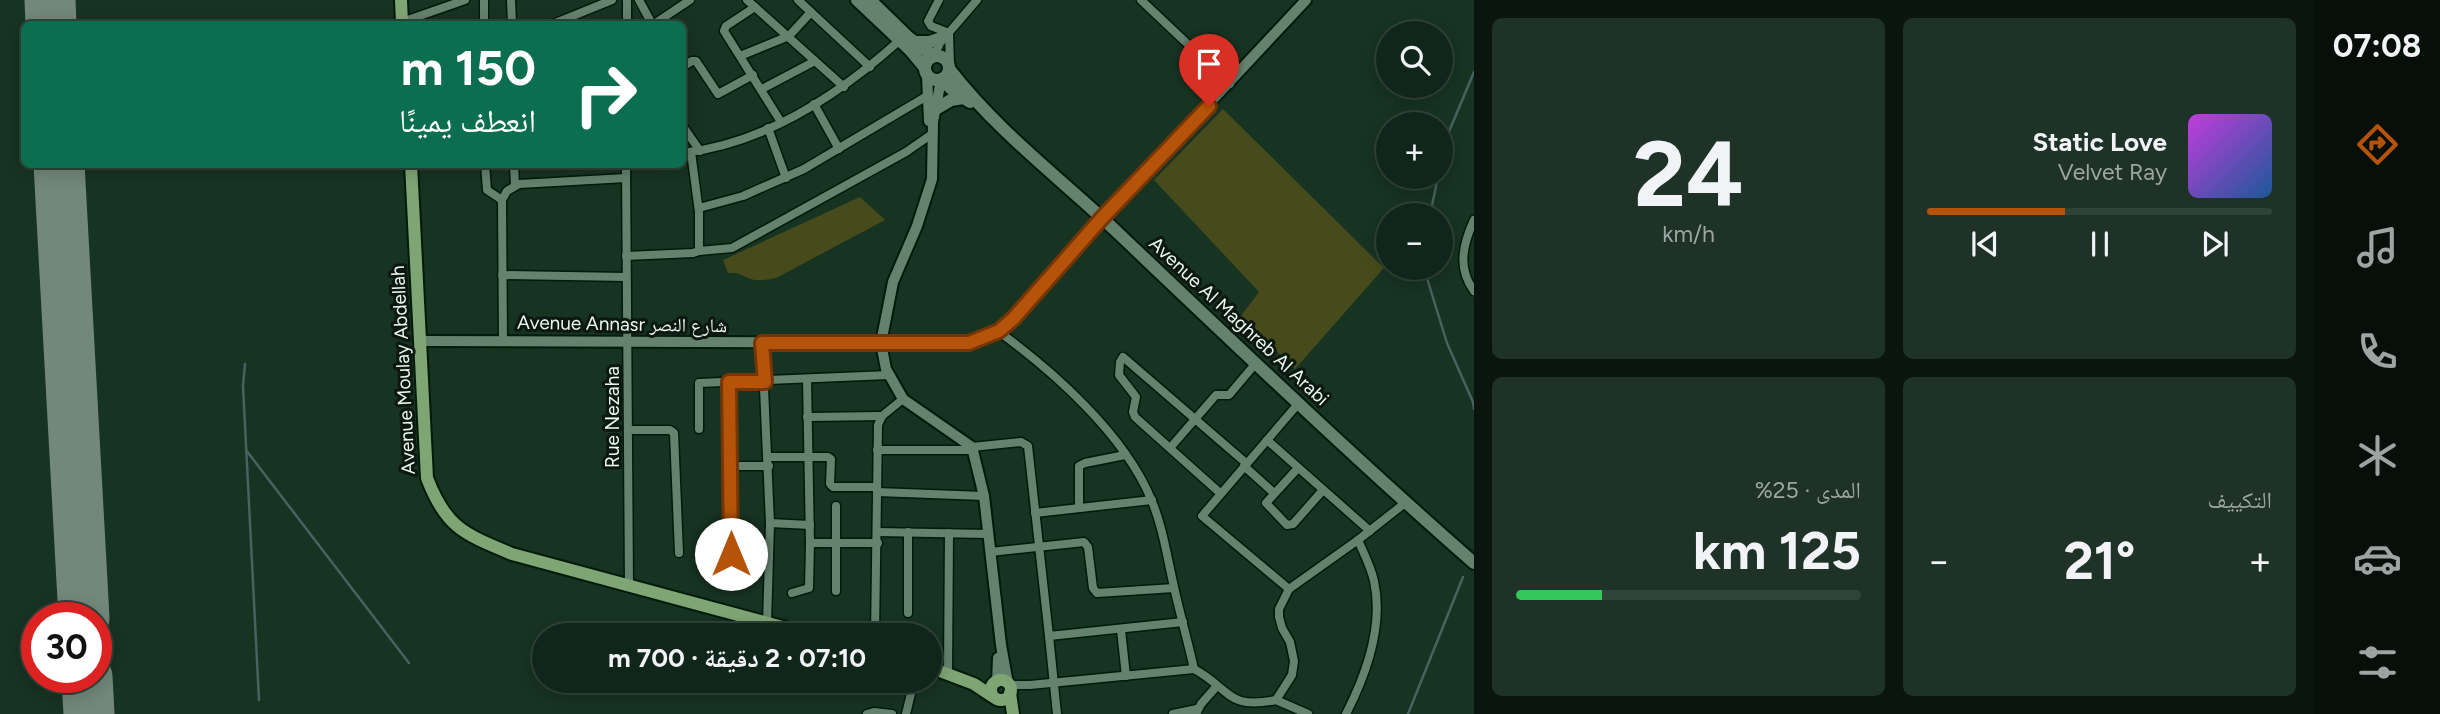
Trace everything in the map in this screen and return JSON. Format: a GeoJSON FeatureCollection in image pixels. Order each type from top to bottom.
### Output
{"type":"FeatureCollection","features":[{"type":"Feature","properties":{"kind":"main road"},"geometry":{"type":"LineString","coordinates":[[401,0],[402,21]]}},
{"type":"Feature","properties":{"kind":"main road"},"geometry":{"type":"LineString","coordinates":[[857,0],[930,64]]}},
{"type":"Feature","properties":{"kind":"main road"},"geometry":{"type":"LineString","coordinates":[[871,0],[914,42],[930,64],[933,80],[945,74],[942,57],[930,64]]}},
{"type":"Feature","properties":{"kind":"main road"},"geometry":{"type":"LineString","coordinates":[[914,42],[930,43],[947,35]]}},
{"type":"Feature","properties":{"kind":"main road","name":"Avenue Al Maghreb Al Arabi"},"geometry":{"type":"LineString","coordinates":[[945,74],[963,98],[979,106]]}},
{"type":"Feature","properties":{"kind":"main road","name":"Avenue Al Maghreb Al Arabi"},"geometry":{"type":"LineString","coordinates":[[945,74],[1298,404],[1474,564]]}},
{"type":"Feature","properties":{"kind":"main road"},"geometry":{"type":"LineString","coordinates":[[934,110],[951,100],[963,98]]}},
{"type":"Feature","properties":{"kind":"main road","name":"Avenue Moulay Abdellah"},"geometry":{"type":"LineString","coordinates":[[411,168],[427,478],[435,500],[451,522],[468,535],[512,554],[767,623]]}},
{"type":"Feature","properties":{"kind":"main road"},"geometry":{"type":"LineString","coordinates":[[942,671],[982,688],[994,697],[1003,714]]}},
{"type":"Feature","properties":{"kind":"main road"},"geometry":{"type":"LineString","coordinates":[[951,674],[973,675],[1005,686]]}},
{"type":"Feature","properties":{"kind":"main road"},"geometry":{"type":"LineString","coordinates":[[994,697],[1004,699],[1005,686]]}},
{"type":"Feature","properties":{"kind":"main road"},"geometry":{"type":"LineString","coordinates":[[1005,686],[1013,714]]}},
{"type":"Feature","properties":{"kind":"street"},"geometry":{"type":"LineString","coordinates":[[407,21],[465,0]]}},
{"type":"Feature","properties":{"kind":"street"},"geometry":{"type":"LineString","coordinates":[[484,0],[484,21]]}},
{"type":"Feature","properties":{"kind":"street"},"geometry":{"type":"LineString","coordinates":[[512,0],[512,21]]}},
{"type":"Feature","properties":{"kind":"street"},"geometry":{"type":"LineString","coordinates":[[560,21],[612,0]]}},
{"type":"Feature","properties":{"kind":"street"},"geometry":{"type":"LineString","coordinates":[[627,0],[627,21]]}},
{"type":"Feature","properties":{"kind":"street"},"geometry":{"type":"LineString","coordinates":[[639,0],[651,21]]}},
{"type":"Feature","properties":{"kind":"street"},"geometry":{"type":"LineString","coordinates":[[658,21],[690,0]]}},
{"type":"Feature","properties":{"kind":"street"},"geometry":{"type":"LineString","coordinates":[[747,0],[844,87]]}},
{"type":"Feature","properties":{"kind":"street"},"geometry":{"type":"LineString","coordinates":[[798,0],[870,66]]}},
{"type":"Feature","properties":{"kind":"street"},"geometry":{"type":"LineString","coordinates":[[939,0],[928,21],[931,26],[947,35]]}},
{"type":"Feature","properties":{"kind":"street"},"geometry":{"type":"LineString","coordinates":[[932,134],[926,96],[930,64],[947,35],[977,0]]}},
{"type":"Feature","properties":{"kind":"street"},"geometry":{"type":"LineString","coordinates":[[1141,0],[1230,84]]}},
{"type":"Feature","properties":{"kind":"street","name":"Avenue Annasr شارع النصر"},"geometry":{"type":"LineString","coordinates":[[421,341],[969,343],[999,331],[1025,306],[1102,218],[1306,0]]}},
{"type":"Feature","properties":{"kind":"street"},"geometry":{"type":"LineString","coordinates":[[755,7],[724,29],[781,122]]}},
{"type":"Feature","properties":{"kind":"street"},"geometry":{"type":"LineString","coordinates":[[740,56],[789,36],[811,12]]}},
{"type":"Feature","properties":{"kind":"street"},"geometry":{"type":"LineString","coordinates":[[947,35],[945,74],[934,110],[932,178],[926,203],[892,282],[881,343],[889,375],[903,398],[972,449],[984,496],[1005,686],[1194,669],[1207,676],[1225,694],[1247,703],[1276,700],[1308,714]]}},
{"type":"Feature","properties":{"kind":"street"},"geometry":{"type":"LineString","coordinates":[[699,251],[699,208],[691,152],[731,143],[781,122],[844,87],[900,40]]}},
{"type":"Feature","properties":{"kind":"street"},"geometry":{"type":"LineString","coordinates":[[686,65],[696,61],[718,94],[753,75]]}},
{"type":"Feature","properties":{"kind":"street"},"geometry":{"type":"LineString","coordinates":[[762,89],[815,61]]}},
{"type":"Feature","properties":{"kind":"street"},"geometry":{"type":"LineString","coordinates":[[699,208],[743,196],[786,178],[926,96]]}},
{"type":"Feature","properties":{"kind":"street"},"geometry":{"type":"LineString","coordinates":[[814,104],[839,149]]}},
{"type":"Feature","properties":{"kind":"street"},"geometry":{"type":"LineString","coordinates":[[768,128],[786,178]]}},
{"type":"Feature","properties":{"kind":"street"},"geometry":{"type":"LineString","coordinates":[[626,256],[732,248],[906,152],[932,134]]}},
{"type":"Feature","properties":{"kind":"street"},"geometry":{"type":"LineString","coordinates":[[485,168],[486,190],[502,200]]}},
{"type":"Feature","properties":{"kind":"street"},"geometry":{"type":"LineString","coordinates":[[514,168],[515,185]]}},
{"type":"Feature","properties":{"kind":"street","name":"Rue Nezaha"},"geometry":{"type":"LineString","coordinates":[[626,168],[629,586]]}},
{"type":"Feature","properties":{"kind":"street"},"geometry":{"type":"LineString","coordinates":[[503,340],[502,200],[506,191],[515,185],[626,178]]}},
{"type":"Feature","properties":{"kind":"street"},"geometry":{"type":"LineString","coordinates":[[1474,220],[1464,242],[1462,267],[1474,291]]}},
{"type":"Feature","properties":{"kind":"street"},"geometry":{"type":"LineString","coordinates":[[502,275],[626,277]]}},
{"type":"Feature","properties":{"kind":"street"},"geometry":{"type":"LineString","coordinates":[[999,331],[1062,382],[1139,473],[1152,500],[1162,533],[1194,669]]}},
{"type":"Feature","properties":{"kind":"street"},"geometry":{"type":"LineString","coordinates":[[762,343],[771,523],[767,623]]}},
{"type":"Feature","properties":{"kind":"street"},"geometry":{"type":"LineString","coordinates":[[1220,493],[1134,414],[1136,397],[1119,375],[1123,357],[1196,419],[1274,493]]}},
{"type":"Feature","properties":{"kind":"street"},"geometry":{"type":"LineString","coordinates":[[1170,449],[1216,395],[1228,395],[1256,363]]}},
{"type":"Feature","properties":{"kind":"street"},"geometry":{"type":"LineString","coordinates":[[699,429],[697,385],[702,382],[765,382],[889,375]]}},
{"type":"Feature","properties":{"kind":"street"},"geometry":{"type":"LineString","coordinates":[[793,593],[808,588],[810,524],[807,379]]}},
{"type":"Feature","properties":{"kind":"street"},"geometry":{"type":"LineString","coordinates":[[729,382],[731,555],[734,558],[769,558]]}},
{"type":"Feature","properties":{"kind":"street"},"geometry":{"type":"LineString","coordinates":[[875,623],[878,425],[882,416],[903,398]]}},
{"type":"Feature","properties":{"kind":"street"},"geometry":{"type":"LineString","coordinates":[[1289,589],[1204,519],[1204,512],[1298,404]]}},
{"type":"Feature","properties":{"kind":"street"},"geometry":{"type":"LineString","coordinates":[[807,417],[882,416]]}},
{"type":"Feature","properties":{"kind":"street"},"geometry":{"type":"LineString","coordinates":[[628,430],[670,430],[674,433],[679,554]]}},
{"type":"Feature","properties":{"kind":"street"},"geometry":{"type":"LineString","coordinates":[[1267,440],[1370,531]]}},
{"type":"Feature","properties":{"kind":"street"},"geometry":{"type":"LineString","coordinates":[[877,450],[972,449],[1021,442],[1026,444],[1040,547],[1057,714]]}},
{"type":"Feature","properties":{"kind":"street"},"geometry":{"type":"LineString","coordinates":[[1079,508],[1079,466],[1090,461],[1125,455]]}},
{"type":"Feature","properties":{"kind":"street"},"geometry":{"type":"LineString","coordinates":[[731,466],[807,457],[830,458],[830,484],[833,487],[984,496]]}},
{"type":"Feature","properties":{"kind":"street"},"geometry":{"type":"LineString","coordinates":[[1298,468],[1266,505],[1289,526],[1323,490]]}},
{"type":"Feature","properties":{"kind":"street"},"geometry":{"type":"LineString","coordinates":[[1035,513],[1152,500]]}},
{"type":"Feature","properties":{"kind":"street"},"geometry":{"type":"LineString","coordinates":[[1276,700],[1292,675],[1294,661],[1290,642],[1279,617],[1279,609],[1289,589],[1405,503]]}},
{"type":"Feature","properties":{"kind":"street"},"geometry":{"type":"LineString","coordinates":[[836,506],[836,591]]}},
{"type":"Feature","properties":{"kind":"street"},"geometry":{"type":"LineString","coordinates":[[771,523],[810,524]]}},
{"type":"Feature","properties":{"kind":"street"},"geometry":{"type":"LineString","coordinates":[[877,532],[988,534]]}},
{"type":"Feature","properties":{"kind":"street"},"geometry":{"type":"LineString","coordinates":[[908,532],[908,613]]}},
{"type":"Feature","properties":{"kind":"street"},"geometry":{"type":"LineString","coordinates":[[949,533],[951,674]]}},
{"type":"Feature","properties":{"kind":"street"},"geometry":{"type":"LineString","coordinates":[[1346,714],[1369,660],[1377,610],[1374,581],[1358,540]]}},
{"type":"Feature","properties":{"kind":"street"},"geometry":{"type":"LineString","coordinates":[[810,543],[878,543]]}},
{"type":"Feature","properties":{"kind":"street"},"geometry":{"type":"LineString","coordinates":[[990,552],[1086,543],[1093,588],[1097,593],[1174,588]]}},
{"type":"Feature","properties":{"kind":"street"},"geometry":{"type":"LineString","coordinates":[[1049,636],[1183,622]]}},
{"type":"Feature","properties":{"kind":"street"},"geometry":{"type":"LineString","coordinates":[[1121,630],[1126,676]]}},
{"type":"Feature","properties":{"kind":"street"},"geometry":{"type":"LineString","coordinates":[[1173,714],[1196,712],[1216,687]]}},
{"type":"Feature","properties":{"kind":"street"},"geometry":{"type":"LineString","coordinates":[[906,714],[911,693]]}},
{"type":"Feature","properties":{"kind":"street"},"geometry":{"type":"LineString","coordinates":[[867,714],[892,714]]}},
{"type":"Feature","properties":{"kind":"green space"},"geometry":{"type":"Polygon","coordinates":[[[1223,109],[1376,260],[1376,277],[1295,369],[1240,317],[1259,292],[1154,180],[1223,109]]]}},
{"type":"Feature","properties":{"kind":"green space"},"geometry":{"type":"Polygon","coordinates":[[[860,197],[885,220],[776,278],[757,280],[728,273],[723,260],[860,197]]]}},
{"type":"Feature","properties":{"kind":"waterway"},"geometry":{"type":"LineString","coordinates":[[1453,122],[1474,72]]}},
{"type":"Feature","properties":{"kind":"waterway"},"geometry":{"type":"LineString","coordinates":[[1433,203],[1435,189]]}},
{"type":"Feature","properties":{"kind":"waterway"},"geometry":{"type":"LineString","coordinates":[[1428,280],[1447,343],[1474,409]]}},
{"type":"Feature","properties":{"kind":"waterway"},"geometry":{"type":"LineString","coordinates":[[245,364],[243,386],[259,700]]}},
{"type":"Feature","properties":{"kind":"waterway"},"geometry":{"type":"LineString","coordinates":[[246,450],[409,663]]}},
{"type":"Feature","properties":{"kind":"waterway"},"geometry":{"type":"LineString","coordinates":[[1408,714],[1463,577]]}},
{"type":"Feature","properties":{"kind":"taxiway"},"geometry":{"type":"LineString","coordinates":[[88,702],[95,714]]}},
{"type":"Feature","properties":{"kind":"runway"},"geometry":{"type":"LineString","coordinates":[[50,0],[51,21]]}},
{"type":"Feature","properties":{"kind":"runway"},"geometry":{"type":"LineString","coordinates":[[59,168],[83,602]]}},
{"type":"Feature","properties":{"kind":"runway"},"geometry":{"type":"LineString","coordinates":[[88,693],[89,714]]}},
{"type":"Feature","properties":{"kind":"route"},"geometry":{"type":"LineString","coordinates":[[731,554],[729,382],[765,382],[762,343],[969,343],[999,331],[1209,106]]}}]}
